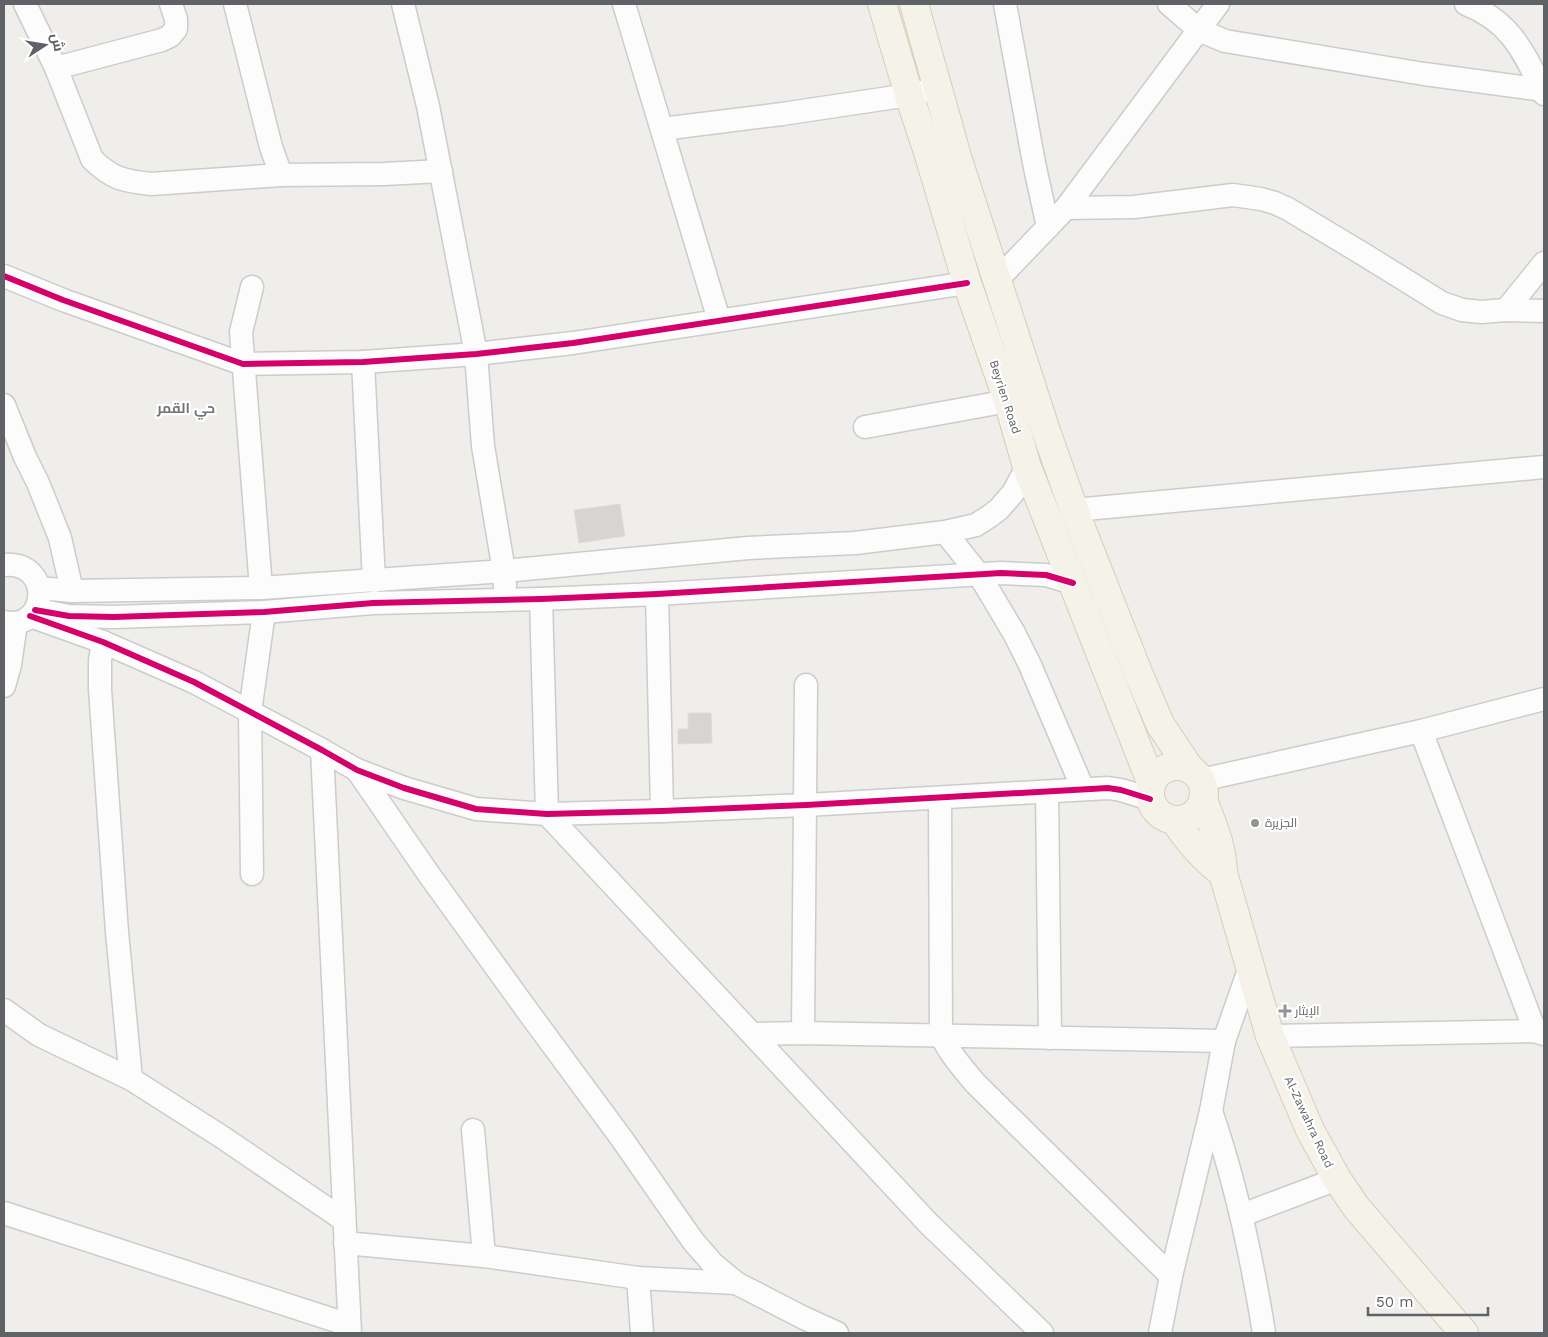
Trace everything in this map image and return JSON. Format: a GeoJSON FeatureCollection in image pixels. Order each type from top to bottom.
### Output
{"type":"FeatureCollection","features":[{"type":"Feature","properties":{"kind":"main road","name":"Beyrien Road"},"geometry":{"type":"LineString","coordinates":[[882,4],[967,283],[1008,401],[1027,468],[1150,790]]}},
{"type":"Feature","properties":{"kind":"main road"},"geometry":{"type":"LineString","coordinates":[[914,4],[958,160],[1044,426],[1074,510],[1160,724],[1198,783],[1196,813],[1183,820],[1166,819],[1153,807],[1150,790],[1155,776],[1168,767],[1183,766],[1198,783]]}},
{"type":"Feature","properties":{"kind":"main road","name":"Al-Zawahra Road"},"geometry":{"type":"LineString","coordinates":[[1198,783],[1218,838],[1222,854],[1223,873],[1270,1036],[1310,1130],[1337,1179],[1356,1207],[1464,1333]]}},
{"type":"Feature","properties":{"kind":"main road"},"geometry":{"type":"LineString","coordinates":[[1175,821],[1199,853],[1223,873]]}},
{"type":"Feature","properties":{"kind":"street"},"geometry":{"type":"LineString","coordinates":[[24,4],[56,68],[92,159],[112,176],[130,182],[151,184],[281,175],[384,174],[441,171]]}},
{"type":"Feature","properties":{"kind":"street"},"geometry":{"type":"LineString","coordinates":[[56,68],[146,45],[170,36],[176,29],[176,19],[171,4]]}},
{"type":"Feature","properties":{"kind":"street"},"geometry":{"type":"LineString","coordinates":[[235,4],[271,147],[281,175]]}},
{"type":"Feature","properties":{"kind":"street"},"geometry":{"type":"LineString","coordinates":[[403,4],[428,106],[476,354],[483,446],[504,571],[506,599]]}},
{"type":"Feature","properties":{"kind":"street"},"geometry":{"type":"LineString","coordinates":[[624,4],[719,320]]}},
{"type":"Feature","properties":{"kind":"street"},"geometry":{"type":"LineString","coordinates":[[1005,4],[1034,163],[1048,227]]}},
{"type":"Feature","properties":{"kind":"street"},"geometry":{"type":"LineString","coordinates":[[1168,4],[1199,30],[1225,41],[1543,91]]}},
{"type":"Feature","properties":{"kind":"street"},"geometry":{"type":"LineString","coordinates":[[998,279],[1066,208],[1218,4]]}},
{"type":"Feature","properties":{"kind":"street"},"geometry":{"type":"LineString","coordinates":[[1466,4],[1482,10],[1504,27],[1522,51],[1543,91]]}},
{"type":"Feature","properties":{"kind":"street"},"geometry":{"type":"LineString","coordinates":[[662,129],[782,114],[909,95],[937,88]]}},
{"type":"Feature","properties":{"kind":"street"},"geometry":{"type":"LineString","coordinates":[[1066,208],[1134,207],[1233,195],[1261,199],[1288,209],[1442,303],[1462,310],[1481,312],[1506,310],[1544,311]]}},
{"type":"Feature","properties":{"kind":"street"},"geometry":{"type":"LineString","coordinates":[[1506,310],[1544,263]]}},
{"type":"Feature","properties":{"kind":"street"},"geometry":{"type":"LineString","coordinates":[[4,276],[63,300],[243,364],[363,362],[476,354],[573,343],[967,283]]}},
{"type":"Feature","properties":{"kind":"street"},"geometry":{"type":"LineString","coordinates":[[252,286],[241,332],[261,588]]}},
{"type":"Feature","properties":{"kind":"street"},"geometry":{"type":"LineString","coordinates":[[363,362],[374,581]]}},
{"type":"Feature","properties":{"kind":"street"},"geometry":{"type":"LineString","coordinates":[[864,427],[1008,401]]}},
{"type":"Feature","properties":{"kind":"street"},"geometry":{"type":"LineString","coordinates":[[4,406],[60,538],[72,591]]}},
{"type":"Feature","properties":{"kind":"street"},"geometry":{"type":"LineString","coordinates":[[4,447],[25,457]]}},
{"type":"Feature","properties":{"kind":"street"},"geometry":{"type":"LineString","coordinates":[[1074,510],[1544,467]]}},
{"type":"Feature","properties":{"kind":"street"},"geometry":{"type":"LineString","coordinates":[[39,588],[72,591],[118,591],[261,588],[504,571],[748,548],[855,543],[945,532],[976,525],[999,509],[1013,492],[1027,468]]}},
{"type":"Feature","properties":{"kind":"street"},"geometry":{"type":"LineString","coordinates":[[945,532],[980,576],[1014,633],[1030,665],[1083,789]]}},
{"type":"Feature","properties":{"kind":"street"},"geometry":{"type":"LineString","coordinates":[[4,565],[12,564],[26,569],[32,574],[39,588],[40,596],[21,618],[4,686]]}},
{"type":"Feature","properties":{"kind":"street"},"geometry":{"type":"LineString","coordinates":[[21,618],[69,616],[123,617],[264,612],[373,602],[541,599],[657,594],[980,576],[1001,573],[1046,575],[1072,583]]}},
{"type":"Feature","properties":{"kind":"street"},"geometry":{"type":"LineString","coordinates":[[118,591],[123,617],[125,652]]}},
{"type":"Feature","properties":{"kind":"street"},"geometry":{"type":"LineString","coordinates":[[657,594],[662,811]]}},
{"type":"Feature","properties":{"kind":"street"},"geometry":{"type":"LineString","coordinates":[[541,599],[547,814],[754,1034],[928,1223],[1042,1333]]}},
{"type":"Feature","properties":{"kind":"street"},"geometry":{"type":"LineString","coordinates":[[252,874],[250,712],[264,612]]}},
{"type":"Feature","properties":{"kind":"street"},"geometry":{"type":"LineString","coordinates":[[21,618],[103,642],[194,682],[357,770],[404,788],[476,809],[547,814],[662,811],[940,798],[1083,789],[1150,790]]}},
{"type":"Feature","properties":{"kind":"street"},"geometry":{"type":"LineString","coordinates":[[103,642],[100,660],[100,689],[117,932],[131,1079]]}},
{"type":"Feature","properties":{"kind":"street"},"geometry":{"type":"LineString","coordinates":[[803,1033],[806,685]]}},
{"type":"Feature","properties":{"kind":"street"},"geometry":{"type":"LineString","coordinates":[[1198,783],[1544,699]]}},
{"type":"Feature","properties":{"kind":"street"},"geometry":{"type":"LineString","coordinates":[[1270,1036],[1540,1032],[1421,730]]}},
{"type":"Feature","properties":{"kind":"street"},"geometry":{"type":"LineString","coordinates":[[4,1213],[350,1329],[322,750]]}},
{"type":"Feature","properties":{"kind":"street"},"geometry":{"type":"LineString","coordinates":[[357,770],[430,876],[622,1139],[693,1241],[713,1264],[736,1283],[837,1333]]}},
{"type":"Feature","properties":{"kind":"street"},"geometry":{"type":"LineString","coordinates":[[1047,792],[1050,1038]]}},
{"type":"Feature","properties":{"kind":"street"},"geometry":{"type":"LineString","coordinates":[[940,798],[941,1035],[952,1055],[975,1083],[1171,1276]]}},
{"type":"Feature","properties":{"kind":"street"},"geometry":{"type":"LineString","coordinates":[[1160,1333],[1171,1276],[1212,1111],[1224,1041],[1250,967]]}},
{"type":"Feature","properties":{"kind":"street"},"geometry":{"type":"LineString","coordinates":[[4,1010],[39,1035],[131,1079],[222,1137],[344,1220]]}},
{"type":"Feature","properties":{"kind":"street"},"geometry":{"type":"LineString","coordinates":[[754,1034],[941,1035],[1224,1041]]}},
{"type":"Feature","properties":{"kind":"street"},"geometry":{"type":"LineString","coordinates":[[1212,1111],[1225,1150],[1242,1215],[1264,1333]]}},
{"type":"Feature","properties":{"kind":"street"},"geometry":{"type":"LineString","coordinates":[[473,1130],[484,1256]]}},
{"type":"Feature","properties":{"kind":"street"},"geometry":{"type":"LineString","coordinates":[[1242,1215],[1337,1179]]}},
{"type":"Feature","properties":{"kind":"street"},"geometry":{"type":"LineString","coordinates":[[345,1243],[484,1256],[638,1278],[736,1283]]}},
{"type":"Feature","properties":{"kind":"street"},"geometry":{"type":"LineString","coordinates":[[638,1278],[642,1333]]}},
{"type":"Feature","properties":{"kind":"building"},"geometry":{"type":"Polygon","coordinates":[[[620,504],[625,536],[579,543],[574,510],[620,504]]]}},
{"type":"Feature","properties":{"kind":"building"},"geometry":{"type":"Polygon","coordinates":[[[688,713],[711,713],[712,743],[678,744],[678,729],[688,729],[688,713]]]}},
{"type":"Feature","properties":{"kind":"cycle path"},"geometry":{"type":"LineString","coordinates":[[4,276],[63,300],[243,364],[363,362],[476,354],[573,343],[967,283]]}},
{"type":"Feature","properties":{"kind":"cycle path"},"geometry":{"type":"LineString","coordinates":[[35,610],[69,616],[114,617],[264,612],[373,603],[657,594],[1001,573],[1046,575],[1073,583]]}},
{"type":"Feature","properties":{"kind":"cycle path"},"geometry":{"type":"LineString","coordinates":[[30,616],[103,642],[194,682],[357,770],[404,788],[476,809],[547,814],[662,811],[1108,788],[1150,799]]}},
{"type":"Feature","properties":{"kind":"place","name":"الجزيرة"},"geometry":{"type":"Point","coordinates":[1255,823]}},
{"type":"Feature","properties":{"kind":"place","name":"الإيثار"},"geometry":{"type":"Point","coordinates":[1285,1011]}},
{"type":"Feature","properties":{"kind":"district","name":"حي القمر"},"geometry":{"type":"Point","coordinates":[186,408]}}]}
